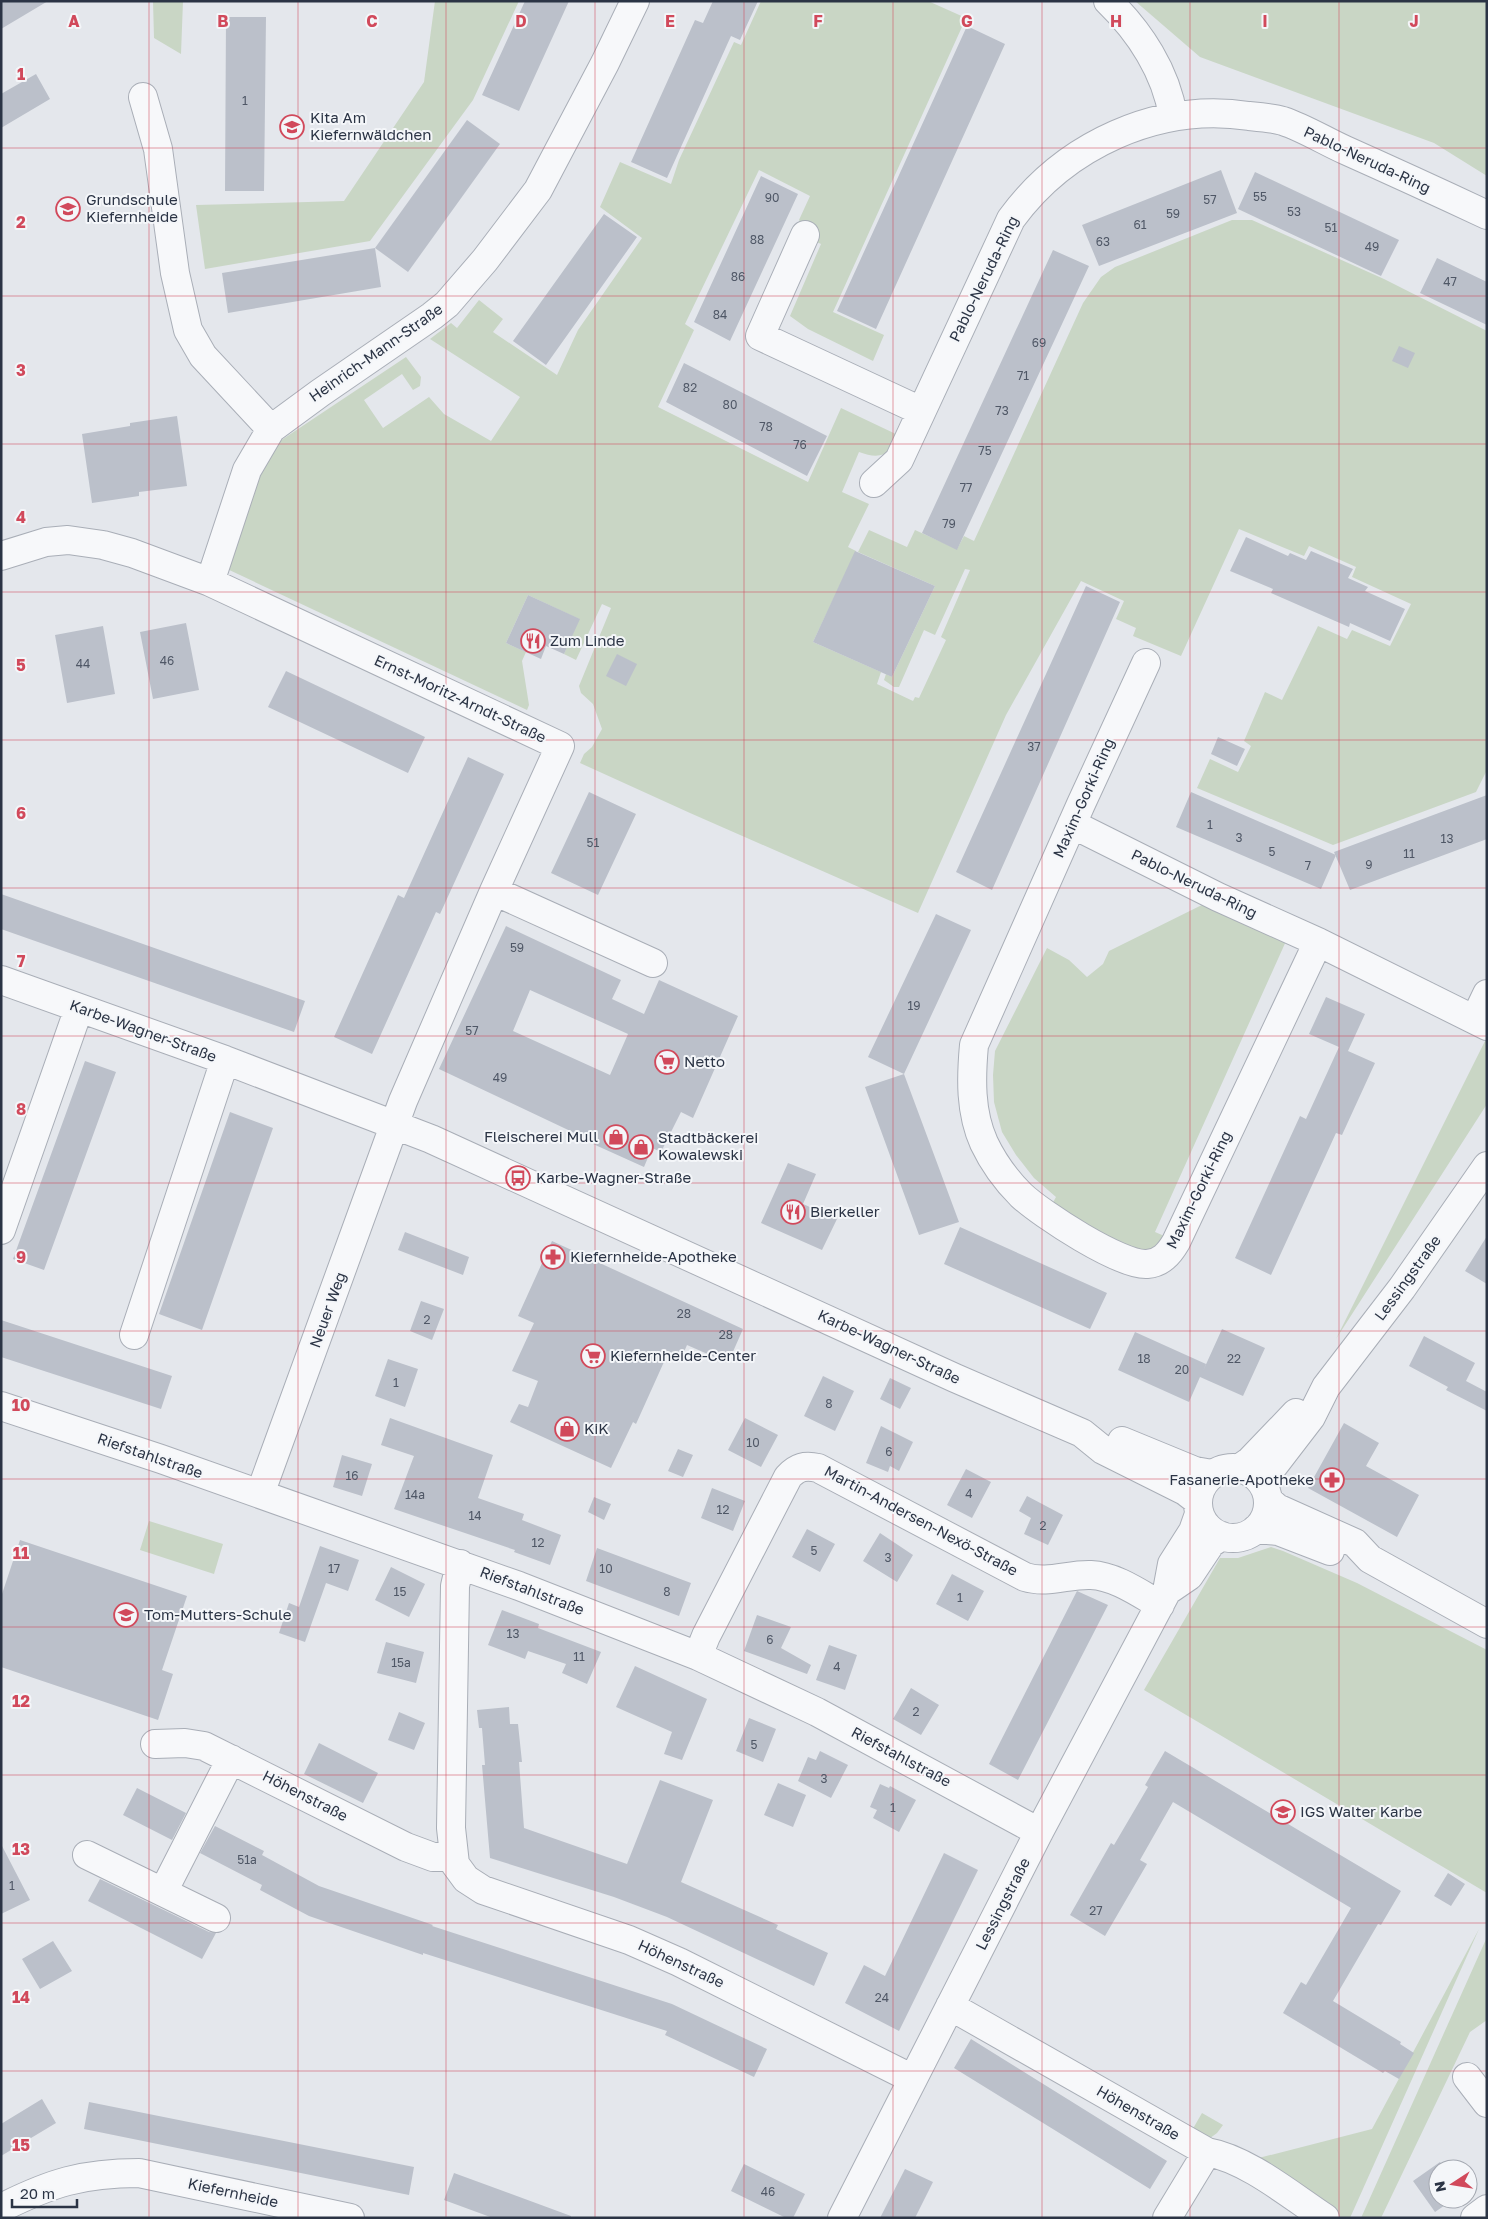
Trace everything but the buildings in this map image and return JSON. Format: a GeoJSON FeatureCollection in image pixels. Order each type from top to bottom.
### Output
{"type":"FeatureCollection","features":[{"type":"Feature","properties":{"kind":"street","name":"Heinrich-Mann-Straße"},"geometry":{"type":"LineString","coordinates":[[210,582],[247,470],[272,429],[320,393],[432,316],[446,304],[485,260],[538,190],[605,64],[635,1]]}},
{"type":"Feature","properties":{"kind":"street"},"geometry":{"type":"LineString","coordinates":[[1108,1],[1134,28],[1157,65],[1170,100],[1173,116]]}},
{"type":"Feature","properties":{"kind":"street"},"geometry":{"type":"LineString","coordinates":[[143,97],[158,149],[175,273],[183,316],[188,330],[203,356],[272,429]]}},
{"type":"Feature","properties":{"kind":"street","name":"Pablo-Neruda-Ring"},"geometry":{"type":"LineString","coordinates":[[874,482],[899,460],[999,244],[1011,220],[1022,204],[1056,171],[1099,142],[1128,129],[1156,119],[1173,116],[1228,113],[1282,121],[1487,214]]}},
{"type":"Feature","properties":{"kind":"street"},"geometry":{"type":"LineString","coordinates":[[805,236],[760,336],[921,411]]}},
{"type":"Feature","properties":{"kind":"street","name":"Ernst-Moritz-Arndt-Straße"},"geometry":{"type":"LineString","coordinates":[[1,556],[46,542],[68,540],[103,545],[132,553],[210,582],[560,746],[494,891],[403,1101],[394,1126]]}},
{"type":"Feature","properties":{"kind":"street","name":"Maxim-Gorki-Ring"},"geometry":{"type":"LineString","coordinates":[[1146,662],[1068,832],[974,1046],[971,1074],[974,1111],[983,1142],[996,1166],[1022,1195],[1046,1214],[1106,1250],[1135,1263],[1148,1264],[1160,1261],[1173,1247],[1318,942]]}},
{"type":"Feature","properties":{"kind":"street","name":"Pablo-Neruda-Ring"},"geometry":{"type":"LineString","coordinates":[[1068,832],[1318,942]]}},
{"type":"Feature","properties":{"kind":"street"},"geometry":{"type":"LineString","coordinates":[[494,891],[653,963]]}},
{"type":"Feature","properties":{"kind":"street"},"geometry":{"type":"LineString","coordinates":[[1318,942],[1481,1023],[1487,994]]}},
{"type":"Feature","properties":{"kind":"street","name":"Karbe-Wagner-Straße"},"geometry":{"type":"LineString","coordinates":[[1,980],[225,1060],[431,1139],[955,1378],[1082,1433],[1103,1450],[1185,1491],[1199,1508]]}},
{"type":"Feature","properties":{"kind":"street"},"geometry":{"type":"LineString","coordinates":[[1,1230],[78,1008]]}},
{"type":"Feature","properties":{"kind":"street"},"geometry":{"type":"LineString","coordinates":[[134,1335],[225,1060]]}},
{"type":"Feature","properties":{"kind":"street","name":"Neuer Weg"},"geometry":{"type":"LineString","coordinates":[[260,1494],[394,1126]]}},
{"type":"Feature","properties":{"kind":"street","name":"Lessingstraße"},"geometry":{"type":"LineString","coordinates":[[1265,1492],[1268,1473],[1312,1417],[1326,1388],[1402,1288],[1487,1166]]}},
{"type":"Feature","properties":{"kind":"street","name":"Lessingstraße"},"geometry":{"type":"LineString","coordinates":[[1240,1468],[1250,1461],[1301,1408],[1326,1388]]}},
{"type":"Feature","properties":{"kind":"street","name":"Riefstahlstraße"},"geometry":{"type":"LineString","coordinates":[[1,1406],[460,1564],[698,1656],[817,1712],[1039,1832]]}},
{"type":"Feature","properties":{"kind":"street","name":"Karbe-Wagner-Straße"},"geometry":{"type":"LineString","coordinates":[[1082,1433],[1108,1435],[1195,1471],[1212,1474]]}},
{"type":"Feature","properties":{"kind":"street","name":"Martin-Andersen-Nexö-Straße"},"geometry":{"type":"LineString","coordinates":[[698,1656],[706,1636],[788,1476],[802,1466],[818,1468],[1025,1577],[1043,1580],[1079,1575],[1098,1576],[1163,1598]]}},
{"type":"Feature","properties":{"kind":"street"},"geometry":{"type":"LineString","coordinates":[[1265,1492],[1265,1518],[1256,1529],[1245,1536],[1236,1538],[1222,1536],[1209,1529],[1199,1508],[1203,1484],[1212,1474],[1226,1468],[1240,1468],[1251,1472],[1277,1508],[1355,1544],[1370,1559],[1487,1624]]}},
{"type":"Feature","properties":{"kind":"street","name":"Lessingstraße"},"geometry":{"type":"LineString","coordinates":[[842,2218],[1039,1832],[1163,1598],[1172,1564],[1193,1531],[1199,1508]]}},
{"type":"Feature","properties":{"kind":"street"},"geometry":{"type":"LineString","coordinates":[[1256,1529],[1278,1531],[1350,1558],[1370,1559]]}},
{"type":"Feature","properties":{"kind":"street","name":"Lessingstraße"},"geometry":{"type":"LineString","coordinates":[[1163,1598],[1189,1576],[1211,1543],[1222,1536]]}},
{"type":"Feature","properties":{"kind":"street","name":"Höhenstraße"},"geometry":{"type":"LineString","coordinates":[[460,1564],[456,1575],[454,1596],[451,1828],[453,1857],[460,1872],[466,1879],[483,1890],[629,1940],[679,1962],[913,2079]]}},
{"type":"Feature","properties":{"kind":"street","name":"Höhenstraße"},"geometry":{"type":"LineString","coordinates":[[155,1744],[195,1744],[231,1759],[406,1847],[433,1857],[453,1857]]}},
{"type":"Feature","properties":{"kind":"street"},"geometry":{"type":"LineString","coordinates":[[163,1892],[231,1759]]}},
{"type":"Feature","properties":{"kind":"street"},"geometry":{"type":"LineString","coordinates":[[87,1855],[216,1918]]}},
{"type":"Feature","properties":{"kind":"street","name":"Höhenstraße"},"geometry":{"type":"LineString","coordinates":[[950,2006],[1207,2152],[1221,2154],[1240,2162],[1324,2218]]}},
{"type":"Feature","properties":{"kind":"street"},"geometry":{"type":"LineString","coordinates":[[1467,2077],[1487,2103]]}},
{"type":"Feature","properties":{"kind":"street"},"geometry":{"type":"LineString","coordinates":[[1167,2218],[1207,2152]]}},
{"type":"Feature","properties":{"kind":"street","name":"Kiefernheide"},"geometry":{"type":"LineString","coordinates":[[1,2208],[58,2182],[113,2173],[139,2173],[350,2218]]}},
{"type":"Feature","properties":{"kind":"street"},"geometry":{"type":"LineString","coordinates":[[1475,2218],[1487,2209]]}},
{"type":"Feature","properties":{"kind":"green space"},"geometry":{"type":"Polygon","coordinates":[[[153,1],[183,1],[181,54],[154,38],[153,1]]]}},
{"type":"Feature","properties":{"kind":"green space"},"geometry":{"type":"Polygon","coordinates":[[[435,1],[519,1],[473,100],[370,241],[205,269],[196,205],[344,201],[424,82],[435,1]]]}},
{"type":"Feature","properties":{"kind":"green space"},"geometry":{"type":"Polygon","coordinates":[[[761,1],[928,1],[966,18],[833,312],[884,335],[873,361],[808,329],[790,316],[821,244],[810,239],[799,220],[810,196],[759,170],[685,324],[694,330],[658,407],[808,482],[841,408],[900,436],[893,448],[884,454],[873,456],[859,452],[842,492],[869,504],[848,547],[856,551],[813,642],[881,672],[877,684],[913,701],[915,697],[919,698],[946,640],[941,637],[970,570],[965,569],[935,635],[924,630],[899,687],[894,687],[884,680],[886,674],[892,677],[935,586],[858,552],[869,530],[907,547],[915,530],[957,549],[964,536],[974,541],[1083,303],[1101,277],[1115,267],[1232,220],[1252,220],[1384,279],[1487,331],[1487,770],[1476,792],[1333,845],[1197,788],[1210,759],[1238,772],[1251,746],[1244,741],[1265,692],[1282,700],[1318,626],[1347,639],[1352,630],[1390,646],[1411,604],[1352,577],[1356,567],[1309,546],[1304,556],[1239,529],[1181,656],[1133,636],[1136,628],[1116,619],[1124,601],[1081,581],[1006,715],[918,913],[580,763],[584,754],[592,747],[602,729],[593,704],[581,693],[579,686],[611,608],[602,604],[576,660],[564,654],[579,619],[528,595],[506,643],[526,652],[522,661],[529,705],[527,710],[225,568],[254,473],[271,447],[406,357],[421,377],[420,386],[413,390],[402,374],[364,400],[383,428],[429,397],[444,414],[491,441],[520,397],[430,339],[451,323],[457,328],[479,300],[503,319],[493,332],[557,375],[578,330],[642,238],[600,207],[620,162],[671,184],[679,160],[734,42],[741,45],[761,1]]]}},
{"type":"Feature","properties":{"kind":"green space"},"geometry":{"type":"Polygon","coordinates":[[[1135,1],[1487,1],[1487,176],[1434,143],[1200,57],[1135,1]]]}},
{"type":"Feature","properties":{"kind":"green space"},"geometry":{"type":"Polygon","coordinates":[[[1218,897],[1291,930],[1155,1232],[1169,1238],[1151,1249],[1130,1248],[1051,1206],[1056,1197],[1034,1178],[1016,1155],[1002,1132],[994,1102],[993,1075],[995,1051],[1047,948],[1069,960],[1087,977],[1103,964],[1109,951],[1218,897]]]}},
{"type":"Feature","properties":{"kind":"green space"},"geometry":{"type":"Polygon","coordinates":[[[1487,1037],[1487,1104],[1336,1339],[1487,1037]]]}},
{"type":"Feature","properties":{"kind":"green space"},"geometry":{"type":"Polygon","coordinates":[[[149,1521],[223,1544],[214,1574],[140,1550],[149,1521]]]}},
{"type":"Feature","properties":{"kind":"green space"},"geometry":{"type":"Polygon","coordinates":[[[1271,1547],[1357,1583],[1487,1650],[1487,1893],[1144,1690],[1220,1558],[1238,1558],[1271,1547]]]}},
{"type":"Feature","properties":{"kind":"green space"},"geometry":{"type":"Polygon","coordinates":[[[1479,1929],[1350,2218],[1340,2218],[1251,2160],[1372,2129],[1479,1929]]]}},
{"type":"Feature","properties":{"kind":"green space"},"geometry":{"type":"Polygon","coordinates":[[[1487,1937],[1487,2020],[1470,2032],[1381,2218],[1361,2218],[1487,1937]]]}},
{"type":"Feature","properties":{"kind":"green space"},"geometry":{"type":"Polygon","coordinates":[[[1202,2113],[1223,2125],[1217,2133],[1206,2141],[1191,2132],[1202,2113]]]}},
{"type":"Feature","properties":{"kind":"place","name":"Kita Am Kiefernwäldchen"},"geometry":{"type":"Point","coordinates":[292,127]}},
{"type":"Feature","properties":{"kind":"place","name":"Grundschule Kiefernheide"},"geometry":{"type":"Point","coordinates":[68,209]}},
{"type":"Feature","properties":{"kind":"place","name":"Zum Linde"},"geometry":{"type":"Point","coordinates":[533,641]}},
{"type":"Feature","properties":{"kind":"place","name":"Netto"},"geometry":{"type":"Point","coordinates":[667,1062]}},
{"type":"Feature","properties":{"kind":"place","name":"Fleischerei Mull"},"geometry":{"type":"Point","coordinates":[616,1137]}},
{"type":"Feature","properties":{"kind":"place","name":"Stadtbäckerei Kowalewski"},"geometry":{"type":"Point","coordinates":[641,1147]}},
{"type":"Feature","properties":{"kind":"place","name":"Karbe-Wagner-Straße"},"geometry":{"type":"Point","coordinates":[518,1178]}},
{"type":"Feature","properties":{"kind":"place","name":"Bierkeller"},"geometry":{"type":"Point","coordinates":[793,1212]}},
{"type":"Feature","properties":{"kind":"place","name":"Kiefernheide-Apotheke"},"geometry":{"type":"Point","coordinates":[553,1257]}},
{"type":"Feature","properties":{"kind":"place","name":"Kiefernheide-Center"},"geometry":{"type":"Point","coordinates":[593,1356]}},
{"type":"Feature","properties":{"kind":"place","name":"KiK"},"geometry":{"type":"Point","coordinates":[567,1429]}},
{"type":"Feature","properties":{"kind":"place","name":"Fasanerie-Apotheke"},"geometry":{"type":"Point","coordinates":[1332,1480]}},
{"type":"Feature","properties":{"kind":"place","name":"Tom-Mutters-Schule"},"geometry":{"type":"Point","coordinates":[126,1615]}},
{"type":"Feature","properties":{"kind":"place","name":"IGS Walter Karbe"},"geometry":{"type":"Point","coordinates":[1283,1812]}}]}
